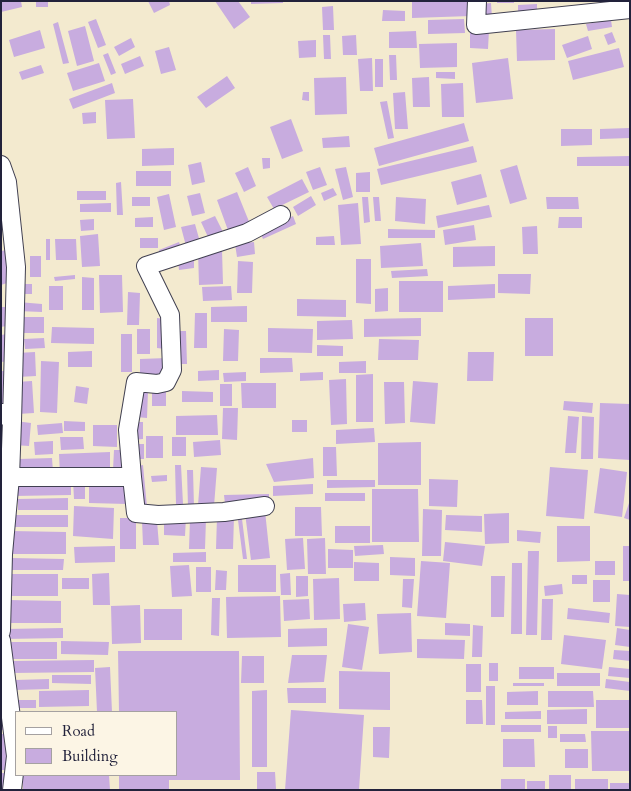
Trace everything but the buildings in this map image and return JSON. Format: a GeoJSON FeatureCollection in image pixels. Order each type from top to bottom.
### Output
{"type":"FeatureCollection","features":[{"type":"Feature","properties":{"kind":"street"},"geometry":{"type":"LineString","coordinates":[[477,1],[476,25],[630,9]]}},
{"type":"Feature","properties":{"kind":"street"},"geometry":{"type":"LineString","coordinates":[[1,165],[7,182],[16,267],[7,416],[10,476],[3,554],[1,631]]}},
{"type":"Feature","properties":{"kind":"street"},"geometry":{"type":"LineString","coordinates":[[264,506],[224,512],[158,515],[136,513],[128,430],[136,382],[157,384],[166,382],[172,370],[170,315],[146,266],[247,233],[281,215]]}},
{"type":"Feature","properties":{"kind":"street"},"geometry":{"type":"LineString","coordinates":[[10,476],[132,476]]}},
{"type":"Feature","properties":{"kind":"street"},"geometry":{"type":"LineString","coordinates":[[1,640],[15,748]]}},
{"type":"Feature","properties":{"kind":"street"},"geometry":{"type":"LineString","coordinates":[[12,790],[15,764]]}}]}
